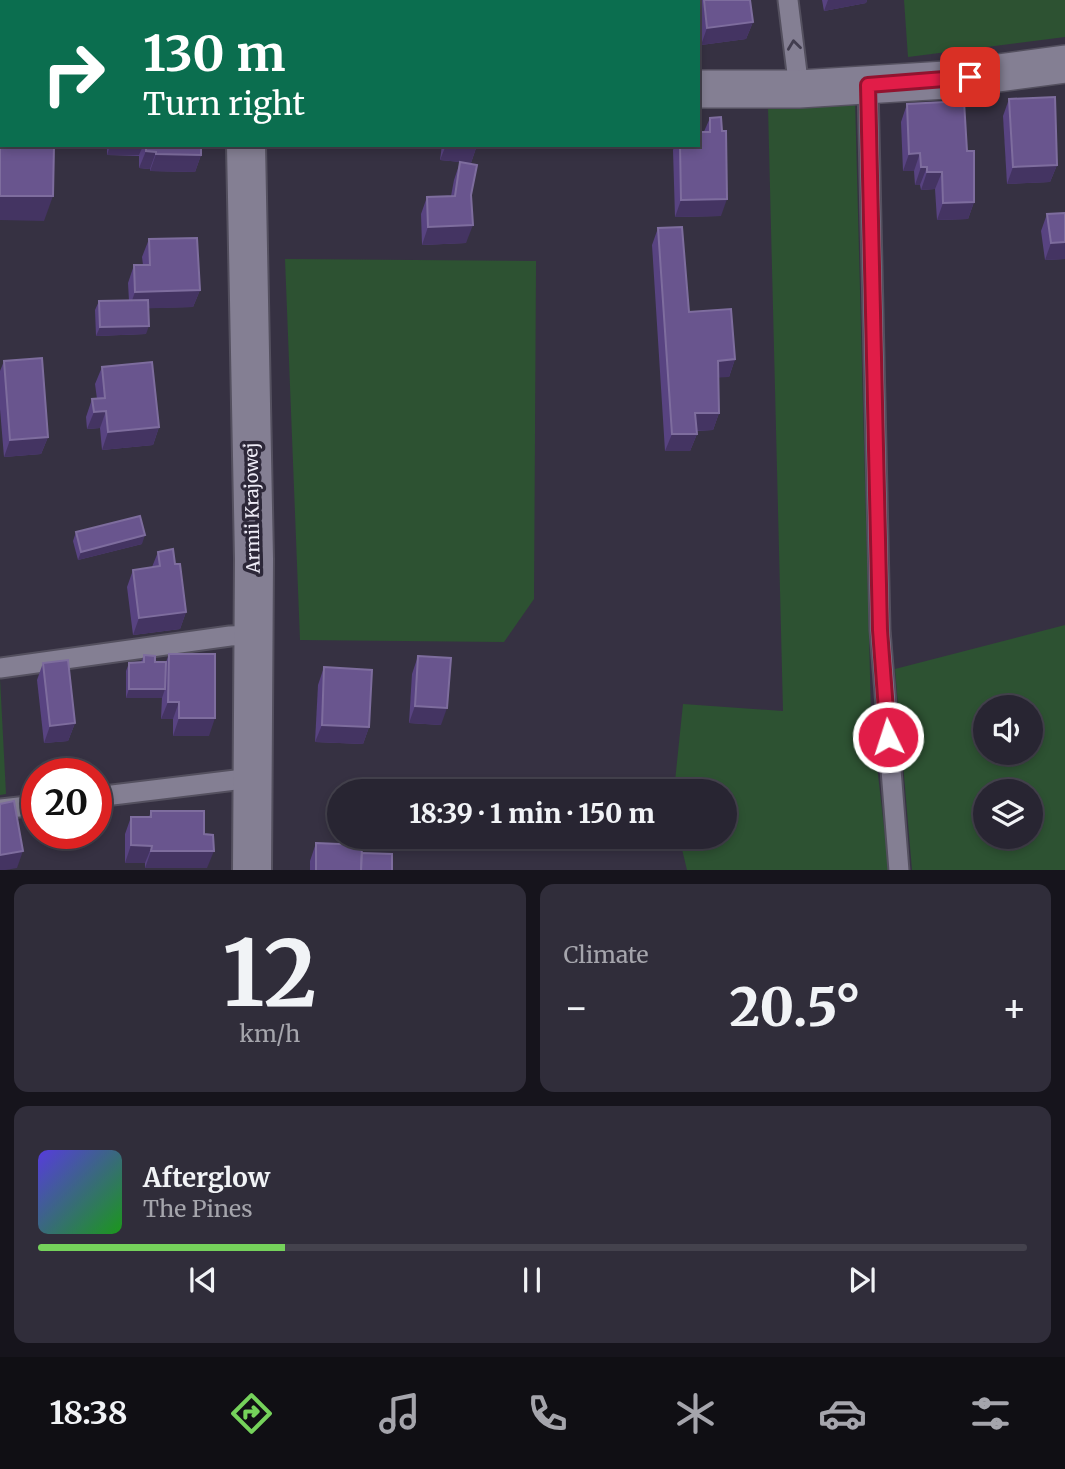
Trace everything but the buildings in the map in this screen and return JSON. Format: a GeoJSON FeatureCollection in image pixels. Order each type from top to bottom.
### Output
{"type":"FeatureCollection","features":[{"type":"Feature","properties":{"kind":"street"},"geometry":{"type":"LineString","coordinates":[[700,89],[799,89],[946,80],[1065,64]]}},
{"type":"Feature","properties":{"kind":"street","name":"Armii Krajowej"},"geometry":{"type":"LineString","coordinates":[[246,147],[254,559],[252,870]]}},
{"type":"Feature","properties":{"kind":"lane"},"geometry":{"type":"LineString","coordinates":[[788,0],[799,89]]}},
{"type":"Feature","properties":{"kind":"lane"},"geometry":{"type":"LineString","coordinates":[[868,85],[880,630],[899,870]]}},
{"type":"Feature","properties":{"kind":"lane"},"geometry":{"type":"LineString","coordinates":[[0,668],[253,635]]}},
{"type":"Feature","properties":{"kind":"lane"},"geometry":{"type":"LineString","coordinates":[[112,795],[252,778]]}},
{"type":"Feature","properties":{"kind":"lane"},"geometry":{"type":"LineString","coordinates":[[0,809],[21,807]]}},
{"type":"Feature","properties":{"kind":"green space"},"geometry":{"type":"Polygon","coordinates":[[[904,0],[1065,0],[1065,37],[908,57],[904,0]]]}},
{"type":"Feature","properties":{"kind":"green space"},"geometry":{"type":"Polygon","coordinates":[[[855,98],[871,714],[889,870],[687,870],[682,849],[737,849],[737,779],[675,779],[683,704],[783,711],[768,107],[855,98]]]}},
{"type":"Feature","properties":{"kind":"green space"},"geometry":{"type":"Polygon","coordinates":[[[285,259],[536,261],[534,599],[504,642],[300,640],[285,259]]]}},
{"type":"Feature","properties":{"kind":"green space"},"geometry":{"type":"Polygon","coordinates":[[[1065,625],[1065,870],[912,870],[895,669],[1065,625]]]}},
{"type":"Feature","properties":{"kind":"green space"},"geometry":{"type":"Polygon","coordinates":[[[0,678],[6,794],[0,795],[0,678]]]}},
{"type":"Feature","properties":{"kind":"route"},"geometry":{"type":"LineString","coordinates":[[888,737],[880,630],[868,85],[970,77]]}}]}
